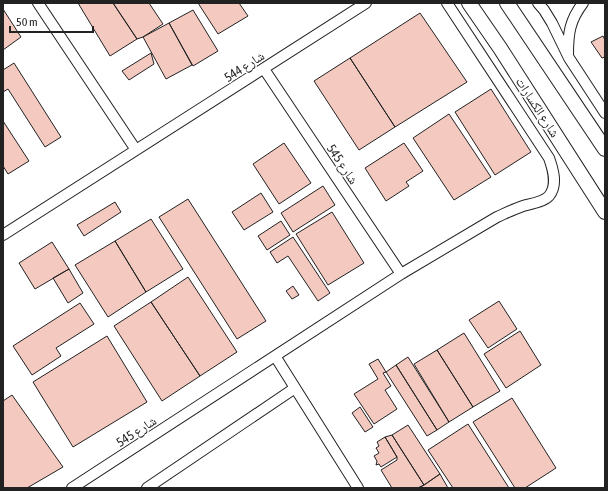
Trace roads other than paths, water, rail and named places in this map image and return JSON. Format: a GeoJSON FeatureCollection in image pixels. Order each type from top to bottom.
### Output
{"type":"FeatureCollection","features":[{"type":"Feature","properties":{"kind":"street"},"geometry":{"type":"LineString","coordinates":[[38,3],[136,150]]}},
{"type":"Feature","properties":{"kind":"street","name":"شارع 544"},"geometry":{"type":"LineString","coordinates":[[3,235],[366,3]]}},
{"type":"Feature","properties":{"kind":"street","name":"شارع الكسارات"},"geometry":{"type":"LineString","coordinates":[[447,3],[549,158],[554,177],[553,188]]}},
{"type":"Feature","properties":{"kind":"street","name":"شارع الكسارات"},"geometry":{"type":"LineString","coordinates":[[469,3],[500,48],[605,212]]}},
{"type":"Feature","properties":{"kind":"street"},"geometry":{"type":"LineString","coordinates":[[507,3],[605,150]]}},
{"type":"Feature","properties":{"kind":"street"},"geometry":{"type":"LineString","coordinates":[[538,3],[552,23],[569,58],[605,113]]}},
{"type":"Feature","properties":{"kind":"street"},"geometry":{"type":"LineString","coordinates":[[569,58],[568,41],[570,27],[576,13],[583,3]]}},
{"type":"Feature","properties":{"kind":"street","name":"شارع 545"},"geometry":{"type":"LineString","coordinates":[[264,69],[401,274]]}},
{"type":"Feature","properties":{"kind":"street","name":"شارع 545"},"geometry":{"type":"LineString","coordinates":[[72,488],[401,274],[510,210],[549,197],[553,188]]}},
{"type":"Feature","properties":{"kind":"street"},"geometry":{"type":"LineString","coordinates":[[275,356],[358,488]]}},
{"type":"Feature","properties":{"kind":"street"},"geometry":{"type":"LineString","coordinates":[[147,488],[294,388]]}}]}
